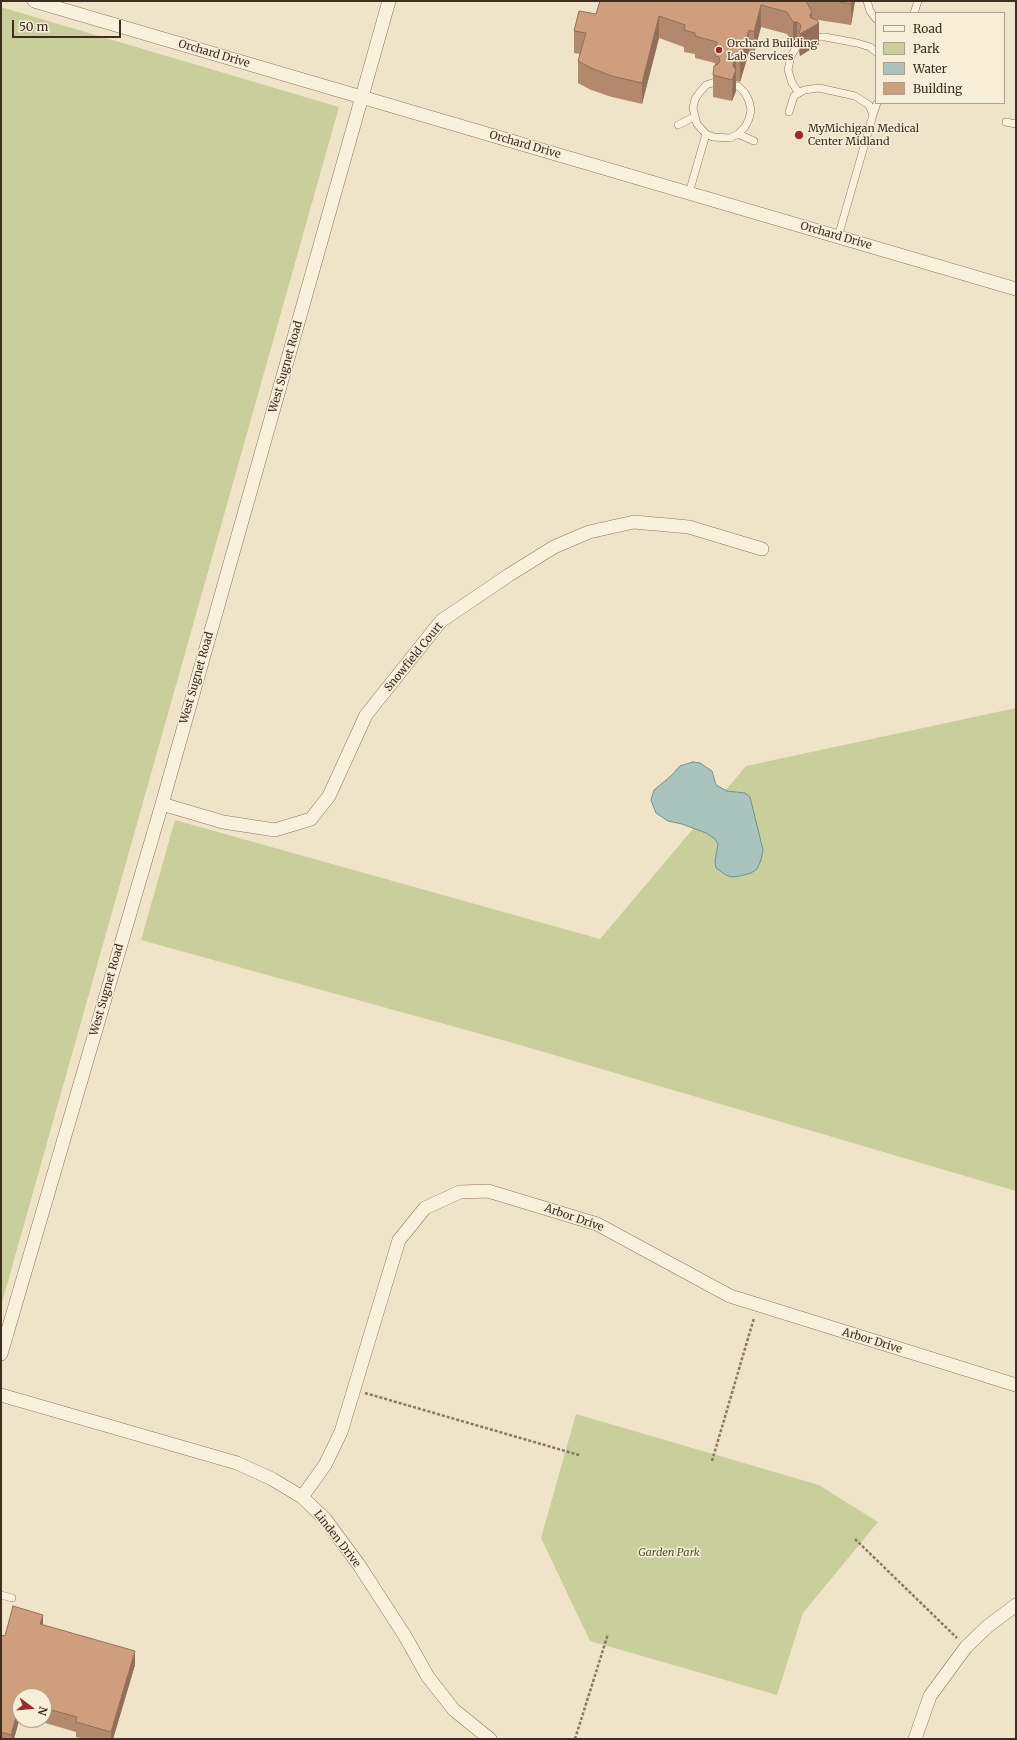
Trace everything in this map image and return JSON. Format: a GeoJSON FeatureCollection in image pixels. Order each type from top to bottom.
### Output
{"type":"FeatureCollection","features":[{"type":"Feature","properties":{"kind":"street","name":"Orchard Drive"},"geometry":{"type":"LineString","coordinates":[[34,1],[1016,290]]}},
{"type":"Feature","properties":{"kind":"street","name":"West Sugnet Road"},"geometry":{"type":"LineString","coordinates":[[1,1354],[162,804],[362,98],[388,1]]}},
{"type":"Feature","properties":{"kind":"street","name":"Snowfield Court"},"geometry":{"type":"LineString","coordinates":[[162,804],[223,822],[275,830],[311,818],[329,796],[366,715],[441,621],[509,575],[554,547],[589,532],[634,522],[689,528],[762,549]]}},
{"type":"Feature","properties":{"kind":"street","name":"Arbor Drive"},"geometry":{"type":"LineString","coordinates":[[302,1497],[325,1465],[341,1432],[399,1240],[425,1208],[460,1192],[488,1190],[597,1224],[703,1283],[730,1296],[758,1306],[1016,1385]]}},
{"type":"Feature","properties":{"kind":"street","name":"Linden Drive"},"geometry":{"type":"LineString","coordinates":[[1,1395],[237,1463],[272,1479],[302,1497],[325,1519],[359,1565],[406,1636],[428,1677],[454,1710],[490,1739]]}},
{"type":"Feature","properties":{"kind":"street"},"geometry":{"type":"LineString","coordinates":[[915,1739],[930,1696],[966,1647],[988,1626],[1016,1605]]}},
{"type":"Feature","properties":{"kind":"lane"},"geometry":{"type":"LineString","coordinates":[[867,1],[870,11],[875,18]]}},
{"type":"Feature","properties":{"kind":"lane"},"geometry":{"type":"LineString","coordinates":[[914,12],[918,1]]}},
{"type":"Feature","properties":{"kind":"lane"},"geometry":{"type":"LineString","coordinates":[[815,37],[825,37],[857,43],[870,47],[875,51]]}},
{"type":"Feature","properties":{"kind":"lane"},"geometry":{"type":"LineString","coordinates":[[796,48],[791,56],[788,70],[792,83],[799,93]]}},
{"type":"Feature","properties":{"kind":"lane"},"geometry":{"type":"LineString","coordinates":[[715,82],[706,86],[700,92],[695,99],[693,108],[694,117],[701,129],[713,138],[730,138],[745,128],[751,110],[745,93],[738,86]]}},
{"type":"Feature","properties":{"kind":"lane"},"geometry":{"type":"LineString","coordinates":[[789,112],[794,96],[804,90],[819,88],[856,96],[869,106],[873,115]]}},
{"type":"Feature","properties":{"kind":"lane"},"geometry":{"type":"LineString","coordinates":[[838,237],[877,104]]}},
{"type":"Feature","properties":{"kind":"lane"},"geometry":{"type":"LineString","coordinates":[[678,125],[694,117]]}},
{"type":"Feature","properties":{"kind":"lane"},"geometry":{"type":"LineString","coordinates":[[1006,122],[1016,124]]}},
{"type":"Feature","properties":{"kind":"lane"},"geometry":{"type":"LineString","coordinates":[[689,193],[706,134]]}},
{"type":"Feature","properties":{"kind":"lane"},"geometry":{"type":"LineString","coordinates":[[738,134],[754,141]]}},
{"type":"Feature","properties":{"kind":"lane"},"geometry":{"type":"LineString","coordinates":[[1,1595],[12,1598]]}},
{"type":"Feature","properties":{"kind":"path"},"geometry":{"type":"LineString","coordinates":[[712,1461],[758,1306]]}},
{"type":"Feature","properties":{"kind":"path"},"geometry":{"type":"LineString","coordinates":[[354,1390],[579,1455]]}},
{"type":"Feature","properties":{"kind":"path"},"geometry":{"type":"LineString","coordinates":[[856,1539],[966,1647]]}},
{"type":"Feature","properties":{"kind":"path"},"geometry":{"type":"LineString","coordinates":[[575,1739],[608,1634]]}},
{"type":"Feature","properties":{"kind":"green space"},"geometry":{"type":"Polygon","coordinates":[[[1,7],[339,107],[1,1306],[1,7]]]}},
{"type":"Feature","properties":{"kind":"green space"},"geometry":{"type":"Polygon","coordinates":[[[1016,708],[1016,1191],[513,1043],[141,940],[175,820],[600,939],[746,766],[1016,708]]]}},
{"type":"Feature","properties":{"kind":"green space","name":"Garden Park"},"geometry":{"type":"Polygon","coordinates":[[[576,1414],[819,1485],[878,1522],[803,1613],[777,1695],[590,1641],[541,1538],[576,1414]]]}},
{"type":"Feature","properties":{"kind":"water"},"geometry":{"type":"Polygon","coordinates":[[[693,762],[700,763],[712,771],[716,785],[727,791],[745,793],[750,797],[763,850],[757,869],[751,873],[732,877],[726,875],[716,868],[715,861],[718,844],[715,839],[706,833],[682,824],[668,821],[656,813],[651,800],[654,790],[671,776],[680,766],[693,762]]]}},
{"type":"Feature","properties":{"kind":"building"},"geometry":{"type":"Polygon","coordinates":[[[600,1],[806,1],[812,12],[810,15],[811,18],[817,20],[819,23],[800,34],[800,24],[793,22],[787,12],[761,5],[754,32],[749,30],[740,60],[736,60],[733,63],[736,70],[732,80],[713,75],[714,66],[720,61],[719,57],[715,56],[717,42],[695,36],[695,33],[684,30],[685,25],[659,16],[642,83],[612,76],[578,61],[586,33],[574,31],[579,11],[596,14],[600,1]]]}},
{"type":"Feature","properties":{"kind":"building"},"geometry":{"type":"Polygon","coordinates":[[[835,1],[851,1],[851,4],[835,1]]]}},
{"type":"Feature","properties":{"kind":"building"},"geometry":{"type":"Polygon","coordinates":[[[13,1606],[43,1615],[40,1624],[135,1651],[111,1732],[76,1722],[77,1717],[52,1710],[52,1688],[12,1688],[13,1728],[11,1735],[1,1732],[1,1635],[5,1636],[13,1606]]]}},
{"type":"Feature","properties":{"kind":"place","name":"Orchard Building Lab Services"},"geometry":{"type":"Point","coordinates":[719,50]}},
{"type":"Feature","properties":{"kind":"place","name":"MyMichigan Medical Center Midland"},"geometry":{"type":"Point","coordinates":[799,135]}}]}
